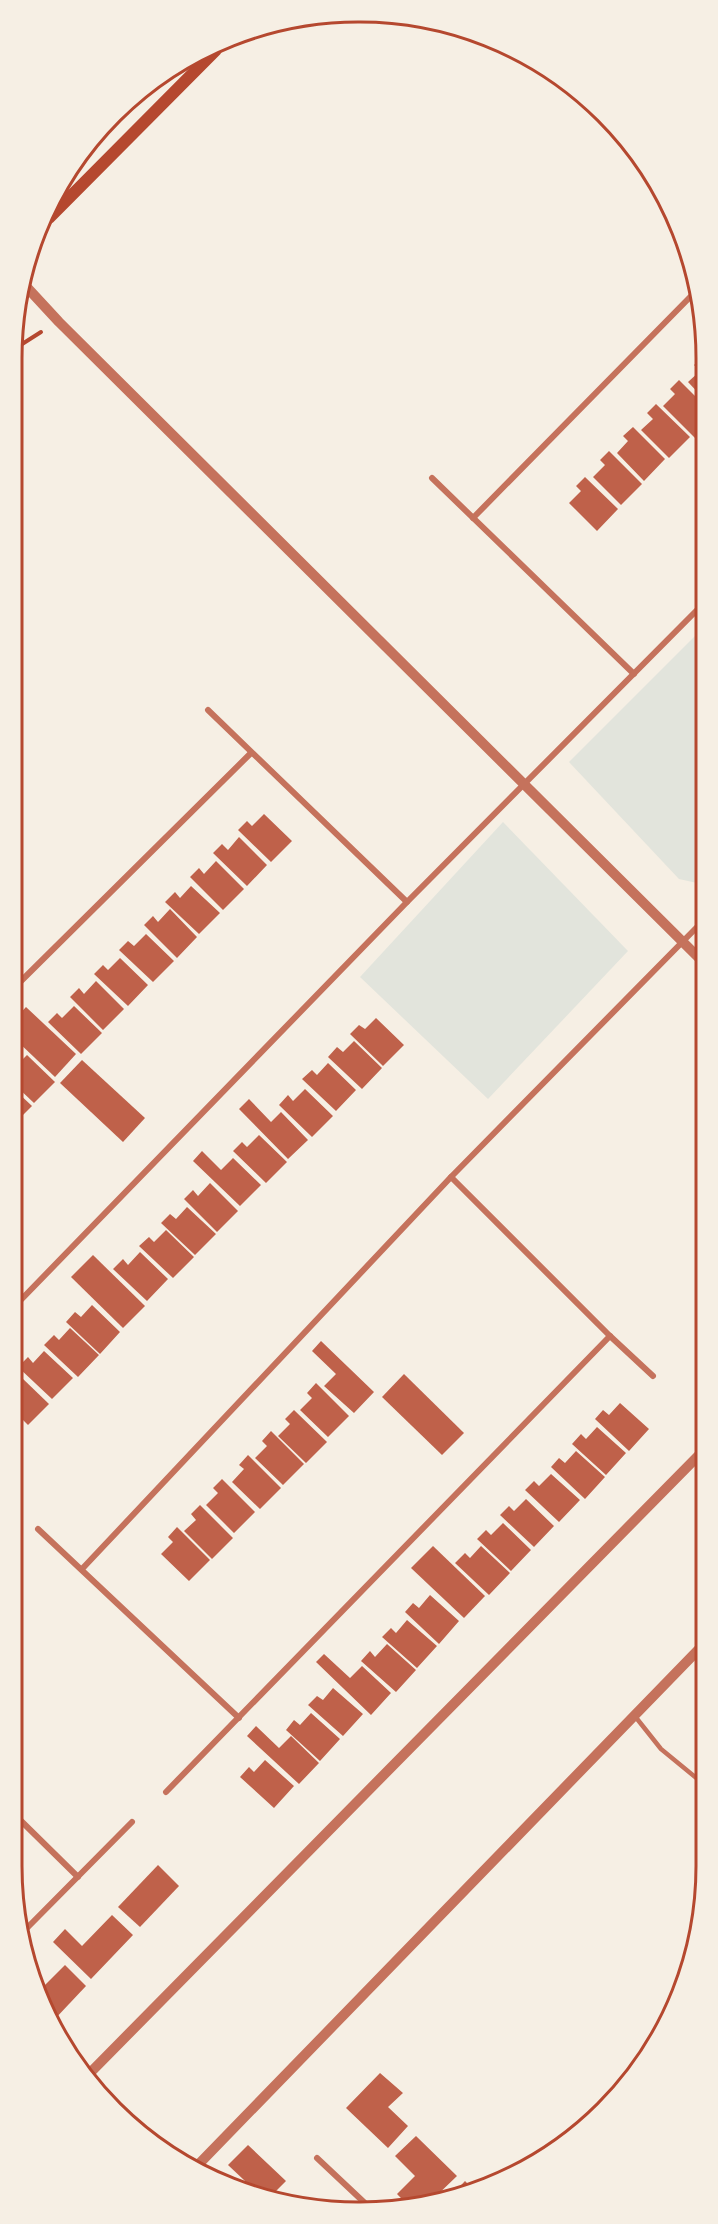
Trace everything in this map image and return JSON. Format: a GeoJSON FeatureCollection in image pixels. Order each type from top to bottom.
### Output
{"type":"FeatureCollection","features":[{"type":"Feature","properties":{"kind":"main road"},"geometry":{"type":"LineString","coordinates":[[57,210],[208,58]]}},
{"type":"Feature","properties":{"kind":"street"},"geometry":{"type":"LineString","coordinates":[[30,290],[696,954]]}},
{"type":"Feature","properties":{"kind":"street"},"geometry":{"type":"LineString","coordinates":[[473,518],[690,297]]}},
{"type":"Feature","properties":{"kind":"street"},"geometry":{"type":"LineString","coordinates":[[432,478],[634,674]]}},
{"type":"Feature","properties":{"kind":"street"},"geometry":{"type":"LineString","coordinates":[[22,1299],[406,902],[696,611]]}},
{"type":"Feature","properties":{"kind":"street"},"geometry":{"type":"LineString","coordinates":[[208,710],[406,902]]}},
{"type":"Feature","properties":{"kind":"street"},"geometry":{"type":"LineString","coordinates":[[22,980],[251,753]]}},
{"type":"Feature","properties":{"kind":"street"},"geometry":{"type":"LineString","coordinates":[[82,1569],[451,1177],[696,928]]}},
{"type":"Feature","properties":{"kind":"street"},"geometry":{"type":"LineString","coordinates":[[451,1177],[653,1376]]}},
{"type":"Feature","properties":{"kind":"street"},"geometry":{"type":"LineString","coordinates":[[166,1792],[610,1336]]}},
{"type":"Feature","properties":{"kind":"street"},"geometry":{"type":"LineString","coordinates":[[92,2071],[696,1458]]}},
{"type":"Feature","properties":{"kind":"street"},"geometry":{"type":"LineString","coordinates":[[38,1528],[238,1718]]}},
{"type":"Feature","properties":{"kind":"street"},"geometry":{"type":"LineString","coordinates":[[201,2162],[696,1652]]}},
{"type":"Feature","properties":{"kind":"street"},"geometry":{"type":"LineString","coordinates":[[22,1822],[78,1877]]}},
{"type":"Feature","properties":{"kind":"street"},"geometry":{"type":"LineString","coordinates":[[28,1927],[132,1822]]}},
{"type":"Feature","properties":{"kind":"street"},"geometry":{"type":"LineString","coordinates":[[318,2158],[361,2202]]}},
{"type":"Feature","properties":{"kind":"lane"},"geometry":{"type":"LineString","coordinates":[[634,1715],[661,1749],[696,1778]]}},
{"type":"Feature","properties":{"kind":"shaded area"},"geometry":{"type":"Polygon","coordinates":[[[696,635],[696,883],[679,879],[569,762],[696,635]]]}},
{"type":"Feature","properties":{"kind":"shaded area"},"geometry":{"type":"Polygon","coordinates":[[[503,822],[628,951],[488,1099],[360,977],[503,822]]]}},
{"type":"Feature","properties":{"kind":"building"},"geometry":{"type":"Polygon","coordinates":[[[696,375],[696,391],[688,382],[696,375]]]}},
{"type":"Feature","properties":{"kind":"building"},"geometry":{"type":"Polygon","coordinates":[[[679,380],[696,397],[696,439],[663,406],[675,394],[670,389],[679,380]]]}},
{"type":"Feature","properties":{"kind":"building"},"geometry":{"type":"Polygon","coordinates":[[[656,404],[690,437],[669,458],[641,430],[653,419],[647,413],[656,404]]]}},
{"type":"Feature","properties":{"kind":"building"},"geometry":{"type":"Polygon","coordinates":[[[633,427],[665,459],[644,481],[617,453],[628,441],[623,436],[633,427]]]}},
{"type":"Feature","properties":{"kind":"building"},"geometry":{"type":"Polygon","coordinates":[[[609,451],[642,484],[621,505],[593,477],[605,465],[600,460],[609,451]]]}},
{"type":"Feature","properties":{"kind":"building"},"geometry":{"type":"Polygon","coordinates":[[[585,477],[618,509],[597,531],[569,503],[581,491],[576,486],[585,477]]]}},
{"type":"Feature","properties":{"kind":"building"},"geometry":{"type":"Polygon","coordinates":[[[264,814],[292,841],[271,862],[238,830],[247,821],[252,826],[264,814]]]}},
{"type":"Feature","properties":{"kind":"building"},"geometry":{"type":"Polygon","coordinates":[[[239,837],[267,865],[247,886],[213,853],[222,844],[228,850],[239,837]]]}},
{"type":"Feature","properties":{"kind":"building"},"geometry":{"type":"Polygon","coordinates":[[[216,861],[244,889],[223,910],[190,877],[199,868],[204,874],[216,861]]]}},
{"type":"Feature","properties":{"kind":"building"},"geometry":{"type":"Polygon","coordinates":[[[191,886],[220,913],[199,934],[165,902],[175,892],[180,898],[191,886]]]}},
{"type":"Feature","properties":{"kind":"building"},"geometry":{"type":"Polygon","coordinates":[[[170,909],[197,937],[177,958],[144,925],[153,916],[158,922],[170,909]]]}},
{"type":"Feature","properties":{"kind":"building"},"geometry":{"type":"Polygon","coordinates":[[[146,934],[174,961],[153,982],[119,950],[128,941],[134,946],[146,934]]]}},
{"type":"Feature","properties":{"kind":"building"},"geometry":{"type":"Polygon","coordinates":[[[120,958],[148,985],[128,1006],[94,974],[103,965],[108,970],[120,958]]]}},
{"type":"Feature","properties":{"kind":"building"},"geometry":{"type":"Polygon","coordinates":[[[96,981],[124,1009],[103,1030],[70,997],[79,988],[84,994],[96,981]]]}},
{"type":"Feature","properties":{"kind":"building"},"geometry":{"type":"Polygon","coordinates":[[[74,1006],[102,1033],[81,1054],[48,1022],[57,1013],[62,1018],[74,1006]]]}},
{"type":"Feature","properties":{"kind":"building"},"geometry":{"type":"Polygon","coordinates":[[[26,1007],[76,1054],[55,1077],[22,1046],[22,1011],[26,1007]]]}},
{"type":"Feature","properties":{"kind":"building"},"geometry":{"type":"Polygon","coordinates":[[[376,1018],[404,1045],[383,1066],[350,1034],[359,1025],[365,1029],[376,1018]]]}},
{"type":"Feature","properties":{"kind":"building"},"geometry":{"type":"Polygon","coordinates":[[[354,1041],[382,1068],[362,1089],[328,1057],[337,1047],[343,1052],[354,1041]]]}},
{"type":"Feature","properties":{"kind":"building"},"geometry":{"type":"Polygon","coordinates":[[[27,1055],[55,1082],[34,1103],[22,1092],[22,1060],[27,1055]]]}},
{"type":"Feature","properties":{"kind":"building"},"geometry":{"type":"Polygon","coordinates":[[[82,1060],[145,1118],[123,1142],[60,1083],[82,1060]]]}},
{"type":"Feature","properties":{"kind":"building"},"geometry":{"type":"Polygon","coordinates":[[[328,1063],[356,1090],[336,1111],[302,1079],[312,1070],[317,1075],[328,1063]]]}},
{"type":"Feature","properties":{"kind":"building"},"geometry":{"type":"Polygon","coordinates":[[[305,1089],[333,1116],[312,1137],[279,1105],[288,1095],[293,1101],[305,1089]]]}},
{"type":"Feature","properties":{"kind":"building"},"geometry":{"type":"Polygon","coordinates":[[[22,1097],[32,1106],[22,1116],[22,1097]]]}},
{"type":"Feature","properties":{"kind":"building"},"geometry":{"type":"Polygon","coordinates":[[[249,1099],[271,1122],[281,1112],[308,1140],[288,1159],[239,1109],[249,1099]]]}},
{"type":"Feature","properties":{"kind":"building"},"geometry":{"type":"Polygon","coordinates":[[[259,1135],[287,1162],[266,1183],[233,1151],[242,1142],[247,1147],[259,1135]]]}},
{"type":"Feature","properties":{"kind":"building"},"geometry":{"type":"Polygon","coordinates":[[[202,1151],[221,1170],[233,1158],[261,1185],[240,1206],[193,1161],[202,1151]]]}},
{"type":"Feature","properties":{"kind":"building"},"geometry":{"type":"Polygon","coordinates":[[[210,1183],[238,1211],[217,1232],[184,1199],[193,1190],[198,1196],[210,1183]]]}},
{"type":"Feature","properties":{"kind":"building"},"geometry":{"type":"Polygon","coordinates":[[[187,1207],[216,1234],[195,1255],[161,1223],[170,1214],[176,1219],[187,1207]]]}},
{"type":"Feature","properties":{"kind":"building"},"geometry":{"type":"Polygon","coordinates":[[[166,1230],[194,1257],[173,1278],[139,1246],[149,1237],[154,1242],[166,1230]]]}},
{"type":"Feature","properties":{"kind":"building"},"geometry":{"type":"Polygon","coordinates":[[[140,1252],[168,1279],[147,1301],[113,1269],[123,1259],[128,1265],[140,1252]]]}},
{"type":"Feature","properties":{"kind":"building"},"geometry":{"type":"Polygon","coordinates":[[[93,1255],[145,1306],[123,1328],[71,1277],[93,1255]]]}},
{"type":"Feature","properties":{"kind":"building"},"geometry":{"type":"Polygon","coordinates":[[[92,1305],[120,1332],[100,1354],[66,1322],[75,1312],[81,1317],[92,1305]]]}},
{"type":"Feature","properties":{"kind":"building"},"geometry":{"type":"Polygon","coordinates":[[[70,1328],[99,1355],[78,1377],[44,1345],[54,1335],[59,1340],[70,1328]]]}},
{"type":"Feature","properties":{"kind":"building"},"geometry":{"type":"Polygon","coordinates":[[[321,1341],[374,1392],[354,1413],[324,1386],[336,1374],[312,1351],[321,1341]]]}},
{"type":"Feature","properties":{"kind":"building"},"geometry":{"type":"Polygon","coordinates":[[[44,1351],[73,1378],[52,1399],[22,1371],[22,1363],[28,1357],[33,1363],[44,1351]]]}},
{"type":"Feature","properties":{"kind":"building"},"geometry":{"type":"Polygon","coordinates":[[[404,1374],[464,1433],[442,1455],[382,1397],[404,1374]]]}},
{"type":"Feature","properties":{"kind":"building"},"geometry":{"type":"Polygon","coordinates":[[[22,1378],[49,1404],[28,1425],[22,1419],[22,1378]]]}},
{"type":"Feature","properties":{"kind":"building"},"geometry":{"type":"Polygon","coordinates":[[[316,1383],[349,1416],[328,1437],[300,1410],[312,1398],[307,1393],[316,1383]]]}},
{"type":"Feature","properties":{"kind":"building"},"geometry":{"type":"Polygon","coordinates":[[[620,1403],[649,1429],[629,1451],[595,1419],[603,1410],[609,1415],[620,1403]]]}},
{"type":"Feature","properties":{"kind":"building"},"geometry":{"type":"Polygon","coordinates":[[[294,1410],[327,1442],[306,1463],[278,1436],[290,1424],[285,1419],[294,1410]]]}},
{"type":"Feature","properties":{"kind":"building"},"geometry":{"type":"Polygon","coordinates":[[[597,1427],[626,1453],[606,1475],[572,1444],[581,1434],[586,1439],[597,1427]]]}},
{"type":"Feature","properties":{"kind":"building"},"geometry":{"type":"Polygon","coordinates":[[[271,1431],[304,1464],[283,1485],[255,1458],[267,1446],[262,1441],[271,1431]]]}},
{"type":"Feature","properties":{"kind":"building"},"geometry":{"type":"Polygon","coordinates":[[[576,1451],[605,1477],[585,1499],[551,1467],[559,1458],[565,1463],[576,1451]]]}},
{"type":"Feature","properties":{"kind":"building"},"geometry":{"type":"Polygon","coordinates":[[[248,1455],[281,1488],[260,1509],[232,1482],[244,1469],[239,1465],[248,1455]]]}},
{"type":"Feature","properties":{"kind":"building"},"geometry":{"type":"Polygon","coordinates":[[[551,1474],[580,1500],[559,1522],[525,1490],[534,1481],[539,1486],[551,1474]]]}},
{"type":"Feature","properties":{"kind":"building"},"geometry":{"type":"Polygon","coordinates":[[[222,1479],[255,1512],[234,1533],[206,1505],[218,1493],[213,1488],[222,1479]]]}},
{"type":"Feature","properties":{"kind":"building"},"geometry":{"type":"Polygon","coordinates":[[[526,1499],[554,1526],[534,1547],[500,1515],[509,1506],[514,1511],[526,1499]]]}},
{"type":"Feature","properties":{"kind":"building"},"geometry":{"type":"Polygon","coordinates":[[[200,1505],[233,1538],[212,1559],[184,1531],[196,1520],[191,1514],[200,1505]]]}},
{"type":"Feature","properties":{"kind":"building"},"geometry":{"type":"Polygon","coordinates":[[[503,1523],[531,1550],[511,1571],[477,1539],[486,1530],[491,1535],[503,1523]]]}},
{"type":"Feature","properties":{"kind":"building"},"geometry":{"type":"Polygon","coordinates":[[[177,1527],[210,1560],[189,1581],[161,1554],[173,1542],[168,1537],[177,1527]]]}},
{"type":"Feature","properties":{"kind":"building"},"geometry":{"type":"Polygon","coordinates":[[[433,1546],[485,1596],[464,1618],[411,1568],[433,1546]]]}},
{"type":"Feature","properties":{"kind":"building"},"geometry":{"type":"Polygon","coordinates":[[[481,1546],[510,1573],[489,1595],[455,1563],[465,1553],[470,1558],[481,1546]]]}},
{"type":"Feature","properties":{"kind":"building"},"geometry":{"type":"Polygon","coordinates":[[[430,1595],[459,1621],[439,1644],[405,1612],[413,1603],[419,1608],[430,1595]]]}},
{"type":"Feature","properties":{"kind":"building"},"geometry":{"type":"Polygon","coordinates":[[[407,1620],[437,1646],[417,1668],[382,1637],[391,1628],[396,1633],[407,1620]]]}},
{"type":"Feature","properties":{"kind":"building"},"geometry":{"type":"Polygon","coordinates":[[[387,1644],[416,1670],[396,1692],[361,1661],[370,1651],[375,1657],[387,1644]]]}},
{"type":"Feature","properties":{"kind":"building"},"geometry":{"type":"Polygon","coordinates":[[[324,1654],[350,1678],[362,1666],[391,1693],[371,1715],[316,1662],[324,1654]]]}},
{"type":"Feature","properties":{"kind":"building"},"geometry":{"type":"Polygon","coordinates":[[[333,1688],[363,1714],[343,1736],[308,1705],[317,1696],[323,1700],[333,1688]]]}},
{"type":"Feature","properties":{"kind":"building"},"geometry":{"type":"Polygon","coordinates":[[[311,1713],[340,1739],[320,1761],[286,1730],[294,1720],[300,1725],[311,1713]]]}},
{"type":"Feature","properties":{"kind":"building"},"geometry":{"type":"Polygon","coordinates":[[[256,1726],[279,1748],[291,1736],[319,1763],[299,1784],[247,1736],[256,1726]]]}},
{"type":"Feature","properties":{"kind":"building"},"geometry":{"type":"Polygon","coordinates":[[[265,1760],[294,1786],[274,1808],[240,1777],[249,1767],[254,1772],[265,1760]]]}},
{"type":"Feature","properties":{"kind":"building"},"geometry":{"type":"Polygon","coordinates":[[[158,1865],[179,1886],[140,1927],[118,1907],[158,1865]]]}},
{"type":"Feature","properties":{"kind":"building"},"geometry":{"type":"Polygon","coordinates":[[[112,1915],[133,1935],[91,1979],[53,1942],[65,1929],[82,1946],[112,1915]]]}},
{"type":"Feature","properties":{"kind":"building"},"geometry":{"type":"Polygon","coordinates":[[[65,1965],[86,1986],[58,2016],[45,1985],[65,1965]]]}},
{"type":"Feature","properties":{"kind":"building"},"geometry":{"type":"Polygon","coordinates":[[[380,2073],[403,2093],[388,2107],[408,2126],[388,2148],[346,2108],[380,2073]]]}},
{"type":"Feature","properties":{"kind":"building"},"geometry":{"type":"Polygon","coordinates":[[[416,2136],[457,2176],[441,2191],[402,2199],[397,2194],[415,2176],[395,2156],[416,2136]]]}},
{"type":"Feature","properties":{"kind":"building"},"geometry":{"type":"Polygon","coordinates":[[[248,2145],[286,2181],[276,2191],[272,2190],[245,2182],[228,2165],[248,2145]]]}}]}
